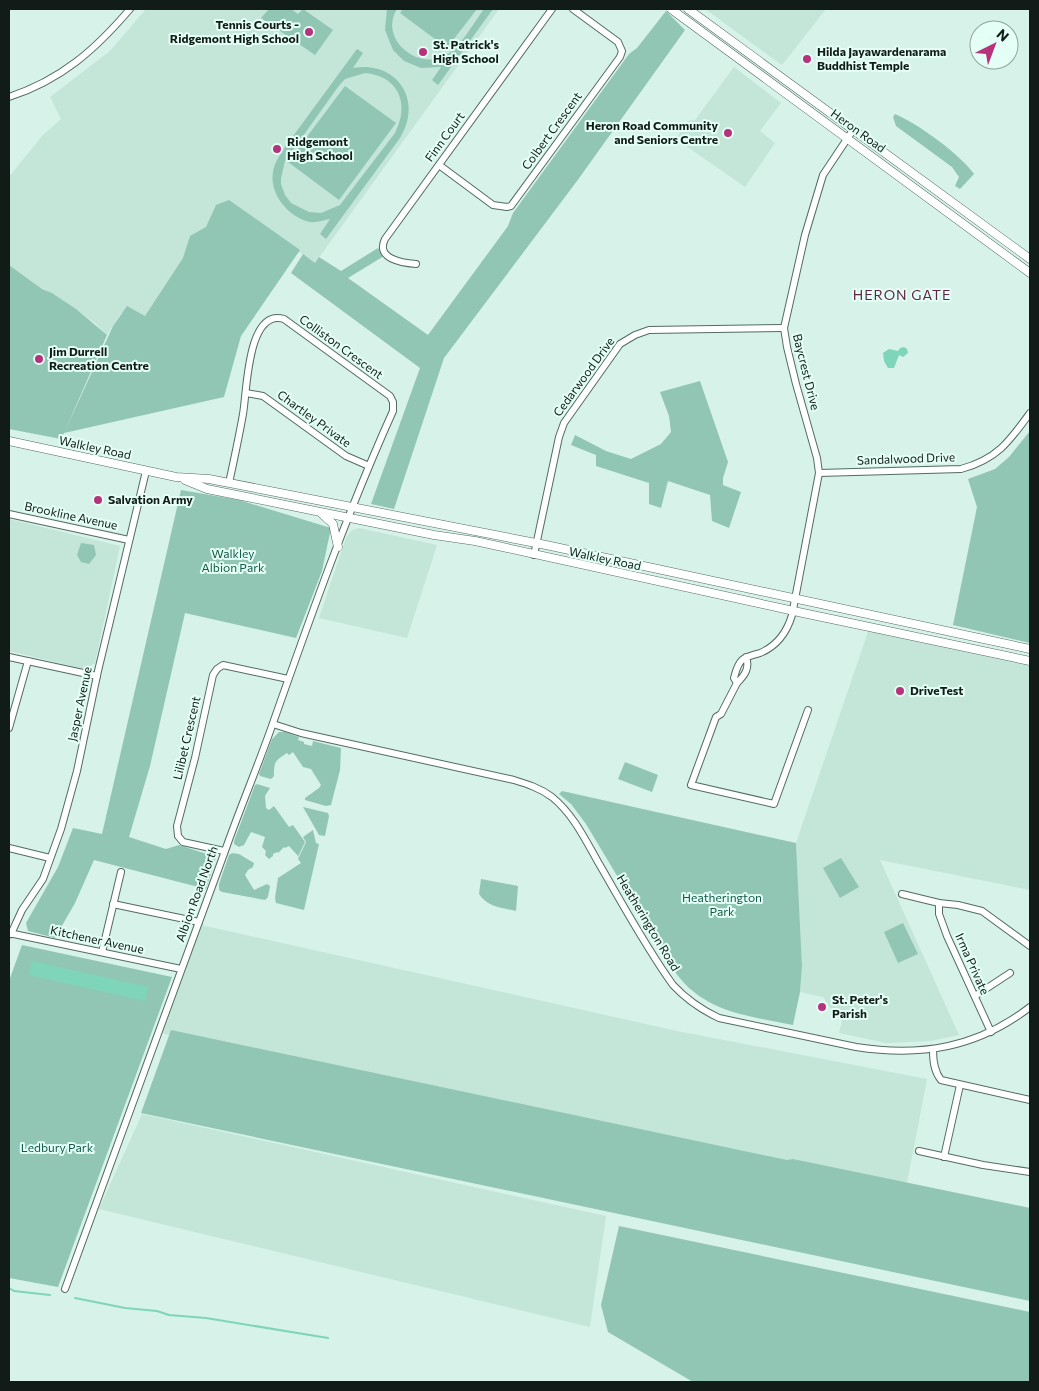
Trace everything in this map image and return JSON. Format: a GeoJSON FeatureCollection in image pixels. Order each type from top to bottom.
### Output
{"type":"FeatureCollection","features":[{"type":"Feature","properties":{"kind":"main road","name":"Heron Road"},"geometry":{"type":"LineString","coordinates":[[671,9],[1030,273]]}},
{"type":"Feature","properties":{"kind":"main road","name":"Heron Road"},"geometry":{"type":"LineString","coordinates":[[688,9],[1030,259]]}},
{"type":"Feature","properties":{"kind":"main road"},"geometry":{"type":"LineString","coordinates":[[988,242],[995,233]]}},
{"type":"Feature","properties":{"kind":"main road","name":"Walkley Road"},"geometry":{"type":"LineString","coordinates":[[9,441],[176,477],[209,479],[536,544],[1030,649]]}},
{"type":"Feature","properties":{"kind":"main road","name":"Walkley Road"},"geometry":{"type":"LineString","coordinates":[[176,477],[207,489],[475,541],[1030,661]]}},
{"type":"Feature","properties":{"kind":"main road"},"geometry":{"type":"LineString","coordinates":[[321,512],[333,524],[338,547]]}},
{"type":"Feature","properties":{"kind":"street"},"geometry":{"type":"LineString","coordinates":[[9,97],[60,75],[108,35],[130,9]]}},
{"type":"Feature","properties":{"kind":"street","name":"Finn Court"},"geometry":{"type":"LineString","coordinates":[[416,264],[398,263],[386,254],[382,247],[383,243],[552,9]]}},
{"type":"Feature","properties":{"kind":"street","name":"Colbert Crescent"},"geometry":{"type":"LineString","coordinates":[[438,165],[493,205],[511,206],[620,57],[622,51],[618,42],[573,9]]}},
{"type":"Feature","properties":{"kind":"street","name":"Baycrest Drive"},"geometry":{"type":"LineString","coordinates":[[808,710],[774,804],[691,785],[716,717],[721,714],[736,683],[734,678],[740,662],[746,657],[763,652],[775,644],[786,632],[792,611],[819,473],[817,458],[796,384],[784,328],[804,235],[823,175],[853,130]]}},
{"type":"Feature","properties":{"kind":"street","name":"Colliston Crescent"},"geometry":{"type":"LineString","coordinates":[[229,483],[246,393],[252,348],[256,337],[271,318],[276,317],[284,319],[390,396],[393,402],[393,411],[352,508]]}},
{"type":"Feature","properties":{"kind":"street","name":"Cedarwood Drive"},"geometry":{"type":"LineString","coordinates":[[534,554],[558,437],[564,422],[620,344],[635,334],[649,330],[784,328]]}},
{"type":"Feature","properties":{"kind":"street","name":"Chartley Private"},"geometry":{"type":"LineString","coordinates":[[246,393],[263,396],[346,456],[370,466]]}},
{"type":"Feature","properties":{"kind":"street","name":"Sandalwood Drive"},"geometry":{"type":"LineString","coordinates":[[819,473],[961,468],[977,464],[990,458],[1001,449],[1030,413]]}},
{"type":"Feature","properties":{"kind":"street","name":"Jasper Avenue"},"geometry":{"type":"LineString","coordinates":[[10,933],[22,910],[43,878],[61,829],[77,771],[97,676],[146,471]]}},
{"type":"Feature","properties":{"kind":"street","name":"Albion Road North"},"geometry":{"type":"LineString","coordinates":[[65,1289],[224,851],[273,724],[352,508]]}},
{"type":"Feature","properties":{"kind":"street","name":"Brookline Avenue"},"geometry":{"type":"LineString","coordinates":[[9,514],[129,540]]}},
{"type":"Feature","properties":{"kind":"street"},"geometry":{"type":"LineString","coordinates":[[9,657],[97,676]]}},
{"type":"Feature","properties":{"kind":"street"},"geometry":{"type":"LineString","coordinates":[[9,728],[28,662]]}},
{"type":"Feature","properties":{"kind":"street","name":"Lilibet Crescent"},"geometry":{"type":"LineString","coordinates":[[224,851],[183,842],[178,836],[177,826],[195,758],[213,675],[223,665],[288,679]]}},
{"type":"Feature","properties":{"kind":"street","name":"Heatherington Road"},"geometry":{"type":"LineString","coordinates":[[273,724],[301,733],[514,780],[529,785],[550,796],[575,823],[666,976],[680,993],[705,1011],[719,1018],[856,1047],[898,1052],[933,1050],[959,1044],[991,1032],[1030,1007]]}},
{"type":"Feature","properties":{"kind":"street"},"geometry":{"type":"LineString","coordinates":[[9,848],[50,858]]}},
{"type":"Feature","properties":{"kind":"street"},"geometry":{"type":"LineString","coordinates":[[102,952],[120,872]]}},
{"type":"Feature","properties":{"kind":"street"},"geometry":{"type":"LineString","coordinates":[[902,894],[939,904],[958,905],[982,911],[1030,946]]}},
{"type":"Feature","properties":{"kind":"street"},"geometry":{"type":"LineString","coordinates":[[113,904],[199,922]]}},
{"type":"Feature","properties":{"kind":"street","name":"Irma Private"},"geometry":{"type":"LineString","coordinates":[[939,904],[938,914],[991,1032]]}},
{"type":"Feature","properties":{"kind":"street","name":"Kitchener Avenue"},"geometry":{"type":"LineString","coordinates":[[10,933],[181,969]]}},
{"type":"Feature","properties":{"kind":"street"},"geometry":{"type":"LineString","coordinates":[[975,996],[1010,973]]}},
{"type":"Feature","properties":{"kind":"street"},"geometry":{"type":"LineString","coordinates":[[933,1050],[936,1074],[941,1080],[1030,1100]]}},
{"type":"Feature","properties":{"kind":"street"},"geometry":{"type":"LineString","coordinates":[[944,1157],[960,1085]]}},
{"type":"Feature","properties":{"kind":"street"},"geometry":{"type":"LineString","coordinates":[[919,1151],[1030,1172]]}},
{"type":"Feature","properties":{"kind":"shaded area"},"geometry":{"type":"Polygon","coordinates":[[[146,9],[499,9],[315,263],[228,202],[140,324],[121,313],[107,335],[95,323],[9,265],[9,177],[42,136],[61,119],[50,97],[110,51],[146,9]]]}},
{"type":"Feature","properties":{"kind":"shaded area"},"geometry":{"type":"Polygon","coordinates":[[[705,9],[826,9],[782,65],[705,9]]]}},
{"type":"Feature","properties":{"kind":"shaded area"},"geometry":{"type":"Polygon","coordinates":[[[734,67],[781,103],[760,131],[775,143],[745,187],[676,139],[688,121],[695,120],[734,67]]]}},
{"type":"Feature","properties":{"kind":"shaded area"},"geometry":{"type":"Polygon","coordinates":[[[904,347],[908,353],[903,357],[899,355],[894,368],[888,368],[884,361],[883,353],[889,349],[898,351],[904,347]]]}},
{"type":"Feature","properties":{"kind":"shaded area"},"geometry":{"type":"Polygon","coordinates":[[[9,519],[120,546],[95,663],[87,668],[9,651],[9,519]]]}},
{"type":"Feature","properties":{"kind":"shaded area"},"geometry":{"type":"Polygon","coordinates":[[[359,528],[437,545],[407,638],[319,618],[346,538],[351,531],[359,528]]]}},
{"type":"Feature","properties":{"kind":"shaded area"},"geometry":{"type":"Polygon","coordinates":[[[869,629],[1030,665],[1030,890],[880,860],[959,1035],[931,1041],[886,1043],[839,1033],[842,1021],[837,1014],[835,1015],[823,997],[800,992],[802,966],[796,843],[869,629]]]}},
{"type":"Feature","properties":{"kind":"shaded area"},"geometry":{"type":"Polygon","coordinates":[[[201,925],[677,1031],[927,1079],[906,1188],[161,1033],[201,925]]]}},
{"type":"Feature","properties":{"kind":"shaded area"},"geometry":{"type":"Polygon","coordinates":[[[32,961],[148,987],[145,1001],[29,975],[32,961]]]}},
{"type":"Feature","properties":{"kind":"shaded area"},"geometry":{"type":"Polygon","coordinates":[[[142,1114],[606,1216],[590,1327],[99,1209],[142,1114]]]}},
{"type":"Feature","properties":{"kind":"green space","name":"Tennis Courts - Ridgemont High School"},"geometry":{"type":"Polygon","coordinates":[[[269,9],[291,9],[298,14],[303,9],[333,30],[315,55],[261,18],[269,9]]]}},
{"type":"Feature","properties":{"kind":"green space"},"geometry":{"type":"Polygon","coordinates":[[[387,9],[397,9],[393,20],[393,31],[397,41],[404,50],[414,56],[425,59],[437,59],[453,50],[484,9],[493,9],[438,85],[432,80],[441,67],[421,68],[404,61],[393,50],[385,30],[387,9]]]}},
{"type":"Feature","properties":{"kind":"green space"},"geometry":{"type":"Polygon","coordinates":[[[403,9],[477,9],[447,48],[400,13],[403,9]]]}},
{"type":"Feature","properties":{"kind":"green space"},"geometry":{"type":"Polygon","coordinates":[[[666,11],[685,30],[577,181],[444,358],[394,509],[371,504],[420,368],[291,273],[303,254],[315,263],[319,257],[341,271],[378,248],[384,256],[348,278],[428,335],[508,226],[513,213],[629,54],[637,48],[666,11]]]}},
{"type":"Feature","properties":{"kind":"green space"},"geometry":{"type":"Polygon","coordinates":[[[357,49],[363,53],[353,68],[368,67],[382,70],[402,86],[407,97],[409,110],[407,124],[400,138],[326,239],[320,234],[330,219],[317,222],[302,220],[288,210],[277,196],[274,189],[273,172],[276,162],[357,49]],[[365,73],[345,79],[285,161],[281,184],[285,195],[291,203],[309,212],[321,213],[340,205],[395,133],[401,112],[401,102],[393,86],[377,75],[365,73]]]}},
{"type":"Feature","properties":{"kind":"green space"},"geometry":{"type":"Polygon","coordinates":[[[345,86],[396,123],[339,200],[288,162],[345,86]]]}},
{"type":"Feature","properties":{"kind":"green space"},"geometry":{"type":"Polygon","coordinates":[[[895,114],[938,140],[968,166],[974,174],[960,189],[955,186],[959,177],[952,167],[896,126],[893,117],[895,114]]]}},
{"type":"Feature","properties":{"kind":"green space"},"geometry":{"type":"Polygon","coordinates":[[[229,200],[300,250],[241,336],[224,397],[64,433],[113,326],[127,306],[145,316],[183,258],[190,236],[206,227],[216,205],[229,200]]]}},
{"type":"Feature","properties":{"kind":"green space","name":"Jim Durrell Recreation Centre"},"geometry":{"type":"Polygon","coordinates":[[[9,265],[42,289],[52,293],[76,309],[107,335],[61,439],[9,429],[9,265]]]}},
{"type":"Feature","properties":{"kind":"green space"},"geometry":{"type":"Polygon","coordinates":[[[700,381],[728,462],[723,485],[741,492],[729,528],[712,521],[710,495],[668,481],[661,508],[649,504],[649,483],[596,466],[596,455],[571,445],[575,435],[606,451],[631,459],[661,444],[671,432],[669,416],[660,392],[700,381]]]}},
{"type":"Feature","properties":{"kind":"green space"},"geometry":{"type":"Polygon","coordinates":[[[1030,431],[1030,643],[953,625],[977,507],[968,479],[995,469],[1009,457],[1030,431]]]}},
{"type":"Feature","properties":{"kind":"green space","name":"Walkley Albion Park"},"geometry":{"type":"Polygon","coordinates":[[[181,490],[239,500],[331,528],[322,571],[296,638],[185,613],[150,766],[129,837],[166,849],[179,845],[216,857],[206,889],[94,860],[75,903],[55,938],[28,931],[26,923],[58,867],[73,828],[102,834],[181,490]]]}},
{"type":"Feature","properties":{"kind":"green space"},"geometry":{"type":"Polygon","coordinates":[[[81,543],[94,545],[96,555],[89,564],[81,562],[77,555],[81,543]]]}},
{"type":"Feature","properties":{"kind":"green space"},"geometry":{"type":"Polygon","coordinates":[[[279,732],[299,737],[298,740],[304,742],[304,744],[312,746],[313,741],[341,748],[340,770],[331,805],[326,806],[305,800],[321,785],[311,769],[303,767],[293,752],[289,755],[287,753],[278,760],[275,764],[274,776],[271,779],[260,776],[259,774],[272,739],[279,732]]]}},
{"type":"Feature","properties":{"kind":"green space"},"geometry":{"type":"Polygon","coordinates":[[[625,762],[658,775],[652,792],[618,779],[625,762]]]}},
{"type":"Feature","properties":{"kind":"green space"},"geometry":{"type":"Polygon","coordinates":[[[255,785],[270,788],[265,796],[266,808],[269,810],[274,806],[289,827],[293,825],[305,842],[297,859],[298,856],[289,846],[273,854],[269,859],[262,847],[265,837],[251,832],[244,845],[239,847],[234,844],[255,785]]]}},
{"type":"Feature","properties":{"kind":"green space","name":"Heatherington Park"},"geometry":{"type":"Polygon","coordinates":[[[562,791],[796,843],[802,966],[800,992],[793,1025],[724,1009],[695,993],[683,981],[671,966],[586,824],[571,804],[559,794],[562,791]]]}},
{"type":"Feature","properties":{"kind":"green space"},"geometry":{"type":"Polygon","coordinates":[[[303,807],[328,813],[325,836],[319,835],[303,807]]]}},
{"type":"Feature","properties":{"kind":"green space"},"geometry":{"type":"Polygon","coordinates":[[[313,830],[316,843],[319,844],[304,910],[276,903],[278,878],[301,863],[298,859],[306,842],[303,837],[313,830]]]}},
{"type":"Feature","properties":{"kind":"green space"},"geometry":{"type":"Polygon","coordinates":[[[232,853],[239,854],[254,863],[253,867],[245,875],[254,890],[267,884],[270,886],[268,897],[265,900],[219,890],[219,884],[229,855],[232,853]]]}},
{"type":"Feature","properties":{"kind":"green space"},"geometry":{"type":"Polygon","coordinates":[[[841,858],[859,887],[840,898],[823,868],[841,858]]]}},
{"type":"Feature","properties":{"kind":"green space"},"geometry":{"type":"Polygon","coordinates":[[[481,879],[518,886],[516,911],[486,902],[479,894],[481,879]]]}},
{"type":"Feature","properties":{"kind":"green space"},"geometry":{"type":"Polygon","coordinates":[[[903,923],[918,954],[898,963],[884,932],[903,923]]]}},
{"type":"Feature","properties":{"kind":"green space","name":"Ledbury Park"},"geometry":{"type":"Polygon","coordinates":[[[22,945],[172,977],[58,1287],[9,1278],[9,981],[22,945]]]}},
{"type":"Feature","properties":{"kind":"green space"},"geometry":{"type":"Polygon","coordinates":[[[171,1030],[787,1160],[793,1159],[1030,1208],[1030,1301],[141,1113],[171,1030]]]}},
{"type":"Feature","properties":{"kind":"green space"},"geometry":{"type":"Polygon","coordinates":[[[619,1226],[1030,1312],[1030,1382],[693,1382],[608,1332],[601,1305],[619,1226]]]}},
{"type":"Feature","properties":{"kind":"waterway"},"geometry":{"type":"LineString","coordinates":[[9,1288],[14,1291],[50,1295]]}},
{"type":"Feature","properties":{"kind":"waterway"},"geometry":{"type":"LineString","coordinates":[[75,1298],[125,1308],[157,1311],[169,1315],[206,1318],[328,1338]]}},
{"type":"Feature","properties":{"kind":"place","name":"Tennis Courts - Ridgemont High School"},"geometry":{"type":"Point","coordinates":[309,32]}},
{"type":"Feature","properties":{"kind":"place","name":"St. Patrick's High School"},"geometry":{"type":"Point","coordinates":[423,52]}},
{"type":"Feature","properties":{"kind":"place","name":"Hilda Jayawardenarama Buddhist Temple"},"geometry":{"type":"Point","coordinates":[807,59]}},
{"type":"Feature","properties":{"kind":"place","name":"Heron Road Community and Seniors Centre"},"geometry":{"type":"Point","coordinates":[728,133]}},
{"type":"Feature","properties":{"kind":"place","name":"Ridgemont High School"},"geometry":{"type":"Point","coordinates":[277,149]}},
{"type":"Feature","properties":{"kind":"place","name":"Jim Durrell Recreation Centre"},"geometry":{"type":"Point","coordinates":[39,359]}},
{"type":"Feature","properties":{"kind":"place","name":"Salvation Army"},"geometry":{"type":"Point","coordinates":[98,500]}},
{"type":"Feature","properties":{"kind":"place","name":"DriveTest"},"geometry":{"type":"Point","coordinates":[900,691]}},
{"type":"Feature","properties":{"kind":"place","name":"St. Peter's Parish"},"geometry":{"type":"Point","coordinates":[822,1007]}},
{"type":"Feature","properties":{"kind":"district","name":"HERON GATE"},"geometry":{"type":"Point","coordinates":[902,295]}}]}
